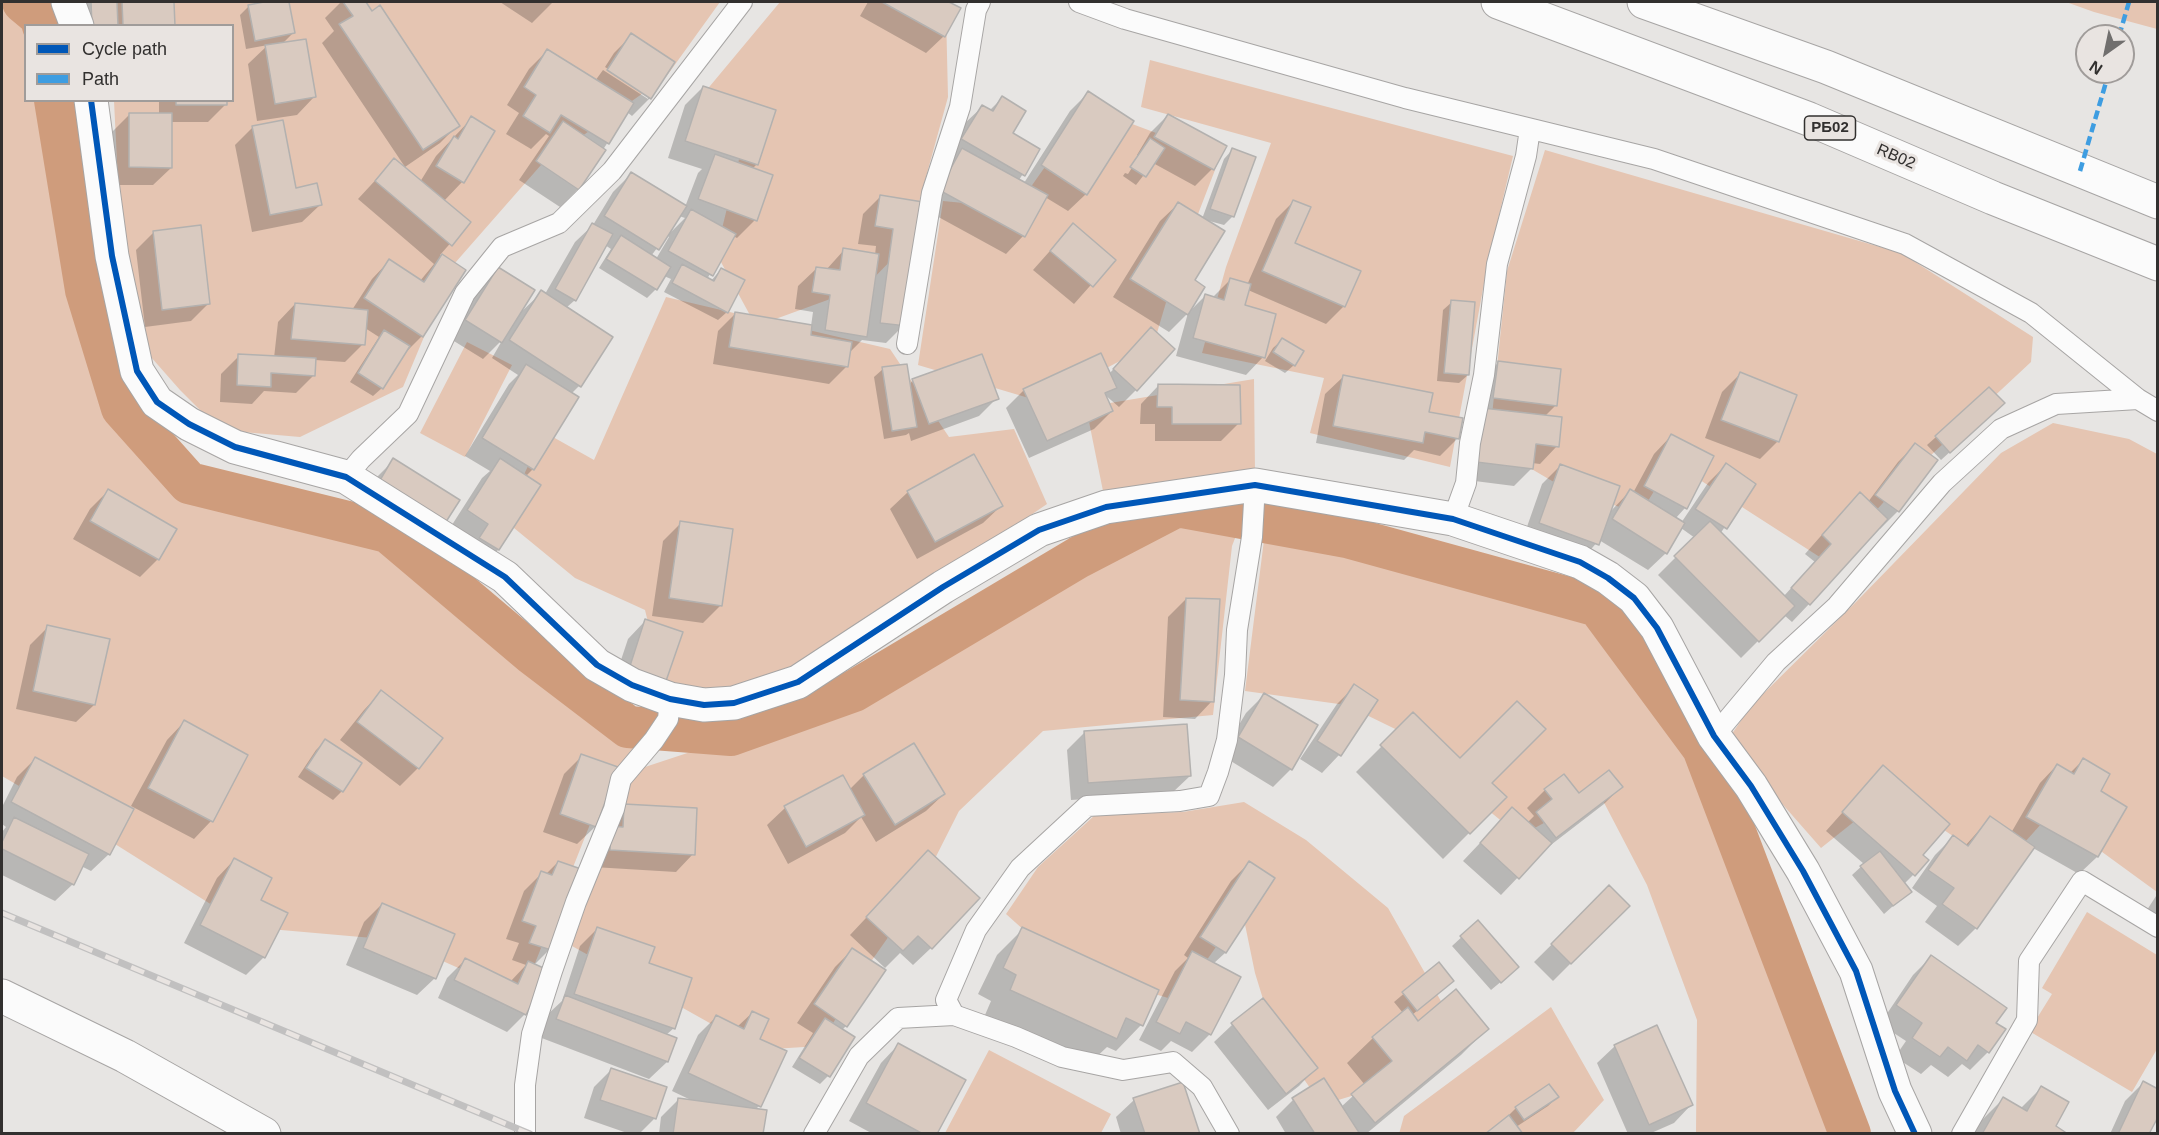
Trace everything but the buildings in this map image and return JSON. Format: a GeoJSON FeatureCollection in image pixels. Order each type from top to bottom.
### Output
{"type":"FeatureCollection","features":[{"type":"Feature","properties":{"kind":"main road"},"geometry":{"type":"LineString","coordinates":[[68,2],[76,24]]}},
{"type":"Feature","properties":{"kind":"main road","name":"RB02"},"geometry":{"type":"LineString","coordinates":[[1498,2],[1809,119],[1993,198],[2157,264]]}},
{"type":"Feature","properties":{"kind":"main road"},"geometry":{"type":"LineString","coordinates":[[1644,2],[1826,67],[2157,202]]}},
{"type":"Feature","properties":{"kind":"main road"},"geometry":{"type":"LineString","coordinates":[[91,102],[112,256],[136,371],[158,402],[189,424],[236,447],[346,477],[505,577],[597,665],[632,685],[668,711],[734,703],[798,682],[943,587],[1039,530],[1106,507],[1255,485],[1453,519],[1580,562],[1608,578],[1634,598],[1657,628],[1714,736],[1751,786],[1803,872],[1856,971],[1895,1091],[1915,1134]]}},
{"type":"Feature","properties":{"kind":"main road"},"geometry":{"type":"LineString","coordinates":[[2,996],[125,1056],[264,1134]]}},
{"type":"Feature","properties":{"kind":"lane"},"geometry":{"type":"LineString","coordinates":[[346,477],[361,459],[408,414],[465,293],[502,247],[559,223],[612,171],[742,2]]}},
{"type":"Feature","properties":{"kind":"lane"},"geometry":{"type":"LineString","coordinates":[[907,344],[932,193],[960,107],[976,10],[980,2]]}},
{"type":"Feature","properties":{"kind":"lane"},"geometry":{"type":"LineString","coordinates":[[1079,2],[1125,19],[1405,98],[1654,159],[1905,244],[2031,313],[2138,399],[2157,411]]}},
{"type":"Feature","properties":{"kind":"lane"},"geometry":{"type":"LineString","coordinates":[[1453,519],[1466,483],[1470,443],[1484,375],[1497,264],[1526,156],[1530,129]]}},
{"type":"Feature","properties":{"kind":"lane"},"geometry":{"type":"LineString","coordinates":[[1714,736],[1776,663],[1838,606],[1942,483],[2001,429],[2056,404],[2138,399]]}},
{"type":"Feature","properties":{"kind":"lane"},"geometry":{"type":"LineString","coordinates":[[954,1016],[946,1000],[976,930],[1020,868],[1087,806],[1180,801],[1209,796],[1227,740],[1235,675],[1237,630],[1252,537],[1255,485]]}},
{"type":"Feature","properties":{"kind":"lane"},"geometry":{"type":"LineString","coordinates":[[525,1134],[525,1085],[532,1035],[552,971],[576,902],[614,809],[621,779],[654,740],[668,711]]}},
{"type":"Feature","properties":{"kind":"lane"},"geometry":{"type":"LineString","coordinates":[[1962,1134],[2027,1020],[2029,960],[2082,881],[2157,927]]}},
{"type":"Feature","properties":{"kind":"lane"},"geometry":{"type":"LineString","coordinates":[[814,1134],[859,1056],[898,1018],[954,1016],[1016,1037],[1062,1057],[1123,1070],[1173,1062],[1202,1087],[1229,1134]]}},
{"type":"Feature","properties":{"kind":"shaded area"},"geometry":{"type":"Polygon","coordinates":[[[2,2],[20,2],[35,18],[36,24],[24,24],[24,102],[49,102],[79,289],[116,410],[185,487],[284,503],[385,535],[527,659],[626,735],[634,751],[604,789],[522,996],[395,940],[247,927],[2,776],[2,2]]]}},
{"type":"Feature","properties":{"kind":"shaded area"},"geometry":{"type":"Polygon","coordinates":[[[108,2],[720,2],[666,77],[541,165],[455,263],[403,387],[300,437],[220,430],[180,390],[143,348],[121,241],[114,102],[234,102],[234,24],[110,24],[108,2]]]}},
{"type":"Feature","properties":{"kind":"shaded area"},"geometry":{"type":"Polygon","coordinates":[[[780,2],[926,2],[946,13],[948,97],[918,206],[903,248],[866,286],[770,321],[890,349],[949,437],[1014,429],[1047,504],[779,682],[666,695],[645,610],[575,578],[503,519],[544,432],[594,460],[666,297],[751,317],[716,253],[742,147],[705,92],[780,2]]]}},
{"type":"Feature","properties":{"kind":"shaded area"},"geometry":{"type":"Polygon","coordinates":[[[2066,2],[2157,2],[2157,29],[2094,12],[2066,2]]]}},
{"type":"Feature","properties":{"kind":"shaded area"},"geometry":{"type":"Polygon","coordinates":[[[1150,60],[1513,156],[1488,262],[1450,467],[1310,433],[1324,378],[1202,353],[1226,267],[1271,143],[1141,107],[1150,60]]]}},
{"type":"Feature","properties":{"kind":"shaded area"},"geometry":{"type":"Polygon","coordinates":[[[1087,107],[1220,157],[1173,279],[1154,343],[1042,402],[918,365],[943,201],[1016,208],[1087,107]]]}},
{"type":"Feature","properties":{"kind":"shaded area"},"geometry":{"type":"Polygon","coordinates":[[[1545,150],[1901,253],[2033,337],[2031,362],[1900,484],[1829,563],[1672,462],[1640,514],[1564,488],[1489,444],[1507,271],[1545,150]]]}},
{"type":"Feature","properties":{"kind":"shaded area"},"geometry":{"type":"Polygon","coordinates":[[[467,342],[512,365],[465,457],[420,433],[467,342]]]}},
{"type":"Feature","properties":{"kind":"shaded area"},"geometry":{"type":"Polygon","coordinates":[[[1254,379],[1255,473],[1103,491],[1086,407],[1254,379]]]}},
{"type":"Feature","properties":{"kind":"shaded area"},"geometry":{"type":"Polygon","coordinates":[[[2053,423],[2129,439],[2157,454],[2157,892],[2050,814],[2001,869],[1890,793],[1821,848],[1727,741],[1751,706],[2001,453],[2053,423]]]}},
{"type":"Feature","properties":{"kind":"shaded area"},"geometry":{"type":"Polygon","coordinates":[[[1194,521],[1239,528],[1232,546],[1213,715],[1043,731],[959,811],[913,902],[870,963],[819,1046],[758,1050],[572,946],[624,788],[645,767],[860,696],[1084,562],[1194,521]]]}},
{"type":"Feature","properties":{"kind":"shaded area"},"geometry":{"type":"Polygon","coordinates":[[[1265,532],[1344,542],[1596,615],[1694,745],[1767,929],[1843,1133],[1696,1133],[1697,1020],[1647,885],[1599,793],[1520,836],[1462,789],[1428,745],[1346,705],[1245,691],[1265,532]]]}},
{"type":"Feature","properties":{"kind":"shaded area"},"geometry":{"type":"Polygon","coordinates":[[[1244,802],[1306,840],[1388,908],[1446,1010],[1371,1090],[1322,1105],[1275,1038],[1255,973],[1242,910],[1178,1001],[1065,967],[1006,914],[1038,867],[1095,815],[1183,812],[1244,802]]]}},
{"type":"Feature","properties":{"kind":"shaded area"},"geometry":{"type":"Polygon","coordinates":[[[2087,912],[2157,955],[2157,1049],[2132,1092],[2029,1031],[2052,994],[2042,988],[2087,912]]]}},
{"type":"Feature","properties":{"kind":"shaded area"},"geometry":{"type":"Polygon","coordinates":[[[1551,1007],[1604,1100],[1573,1133],[1399,1134],[1404,1116],[1551,1007]]]}},
{"type":"Feature","properties":{"kind":"shaded area"},"geometry":{"type":"Polygon","coordinates":[[[989,1050],[1111,1114],[1101,1133],[945,1133],[989,1050]]]}},
{"type":"Feature","properties":{"kind":"waterway"},"geometry":{"type":"LineString","coordinates":[[23,2],[41,17],[43,24]]}},
{"type":"Feature","properties":{"kind":"waterway"},"geometry":{"type":"LineString","coordinates":[[55,102],[86,290],[122,408],[189,483],[388,532],[531,653],[628,727],[731,735],[854,691],[1079,557],[1177,506],[1347,537],[1598,606],[1703,748],[1850,1134]]}},
{"type":"Feature","properties":{"kind":"railway"},"geometry":{"type":"LineString","coordinates":[[2,913],[530,1134]]}},
{"type":"Feature","properties":{"kind":"marked path"},"geometry":{"type":"LineString","coordinates":[[2123,24],[2129,2]]}},
{"type":"Feature","properties":{"kind":"marked path"},"geometry":{"type":"LineString","coordinates":[[2080,171],[2105,84]]}},
{"type":"Feature","properties":{"kind":"cycle path"},"geometry":{"type":"LineString","coordinates":[[91,102],[112,256],[137,371],[157,402],[189,424],[235,447],[346,477],[505,577],[597,665],[632,685],[670,699],[704,705],[734,703],[798,682],[943,587],[1039,530],[1106,507],[1255,485],[1453,519],[1580,562],[1608,578],[1634,598],[1657,628],[1714,736],[1751,786],[1803,871],[1856,971],[1895,1091],[1915,1134]]}}]}
